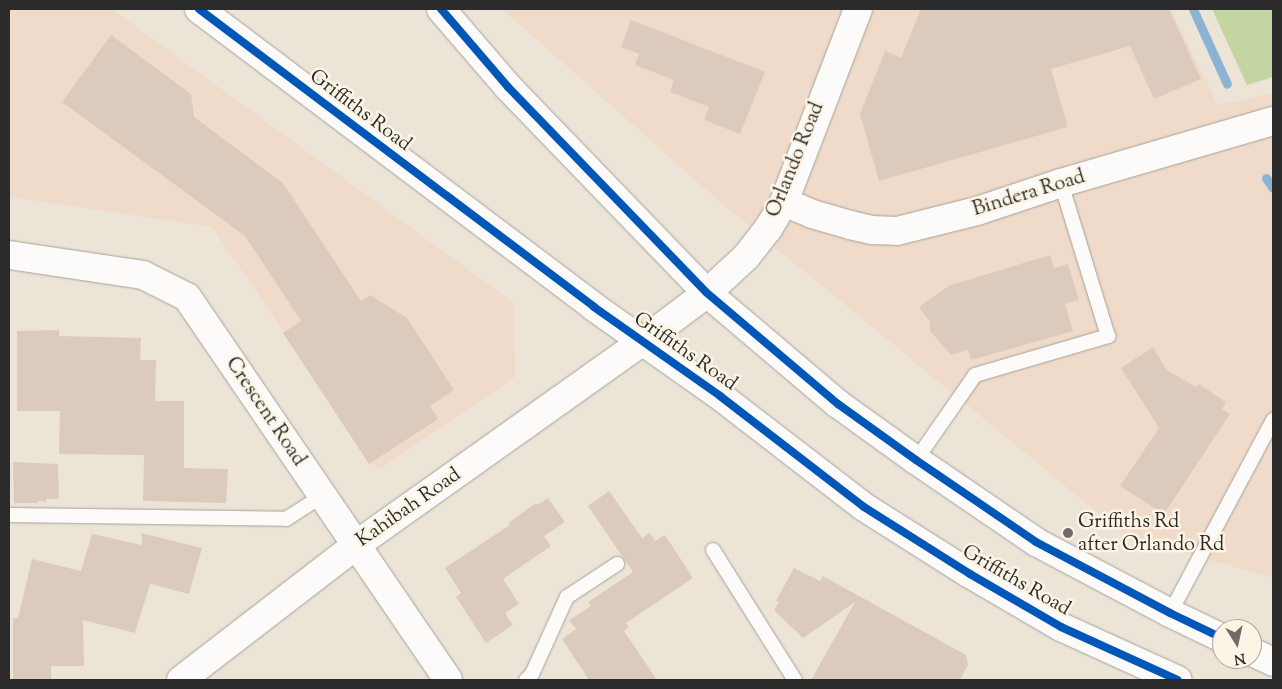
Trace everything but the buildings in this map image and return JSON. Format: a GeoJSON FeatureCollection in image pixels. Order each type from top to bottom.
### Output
{"type":"FeatureCollection","features":[{"type":"Feature","properties":{"kind":"main road","name":"Griffiths Road"},"geometry":{"type":"LineString","coordinates":[[199,9],[642,342],[720,396],[864,507],[962,569],[1061,627],[1178,680]]}},
{"type":"Feature","properties":{"kind":"main road"},"geometry":{"type":"LineString","coordinates":[[441,9],[521,101],[707,293],[838,404],[1036,542],[1212,633]]}},
{"type":"Feature","properties":{"kind":"main road","name":"Orlando Road"},"geometry":{"type":"LineString","coordinates":[[642,342],[707,293],[746,257],[768,229],[784,202],[858,9]]}},
{"type":"Feature","properties":{"kind":"main road","name":"Bindera Road"},"geometry":{"type":"LineString","coordinates":[[784,202],[812,214],[850,225],[872,230],[897,230],[977,211],[1061,183],[1273,121]]}},
{"type":"Feature","properties":{"kind":"main road","name":"Crescent Road"},"geometry":{"type":"LineString","coordinates":[[9,255],[143,275],[187,296],[448,680]]}},
{"type":"Feature","properties":{"kind":"main road","name":"Kahibah Road"},"geometry":{"type":"LineString","coordinates":[[181,680],[356,546],[642,342]]}},
{"type":"Feature","properties":{"kind":"lane"},"geometry":{"type":"LineString","coordinates":[[916,460],[975,375],[1108,336],[1061,183]]}},
{"type":"Feature","properties":{"kind":"lane"},"geometry":{"type":"LineString","coordinates":[[1170,613],[1273,420]]}},
{"type":"Feature","properties":{"kind":"lane"},"geometry":{"type":"LineString","coordinates":[[9,516],[286,519],[322,496]]}},
{"type":"Feature","properties":{"kind":"lane"},"geometry":{"type":"LineString","coordinates":[[713,550],[795,680]]}},
{"type":"Feature","properties":{"kind":"lane"},"geometry":{"type":"LineString","coordinates":[[526,680],[532,674],[567,597],[617,564]]}},
{"type":"Feature","properties":{"kind":"shaded area"},"geometry":{"type":"Polygon","coordinates":[[[9,9],[112,9],[514,303],[515,377],[378,470],[212,227],[9,197],[9,9]]]}},
{"type":"Feature","properties":{"kind":"shaded area"},"geometry":{"type":"Polygon","coordinates":[[[502,9],[1171,9],[1218,105],[1273,93],[1273,578],[1126,536],[720,202],[502,9]]]}},
{"type":"Feature","properties":{"kind":"green space"},"geometry":{"type":"Polygon","coordinates":[[[1212,9],[1273,9],[1273,77],[1247,85],[1212,9]]]}},
{"type":"Feature","properties":{"kind":"waterway"},"geometry":{"type":"LineString","coordinates":[[1193,9],[1227,84]]}},
{"type":"Feature","properties":{"kind":"waterway"},"geometry":{"type":"LineString","coordinates":[[1266,178],[1273,188]]}},
{"type":"Feature","properties":{"kind":"cycle path"},"geometry":{"type":"LineString","coordinates":[[199,9],[594,307],[720,396],[864,507],[970,574],[1061,627],[1178,680]]}},
{"type":"Feature","properties":{"kind":"cycle path"},"geometry":{"type":"LineString","coordinates":[[441,9],[508,87],[707,293],[838,404],[1036,542],[1212,633]]}},
{"type":"Feature","properties":{"kind":"place","name":"Griffiths Rd after Orlando Rd"},"geometry":{"type":"Point","coordinates":[1068,533]}}]}
